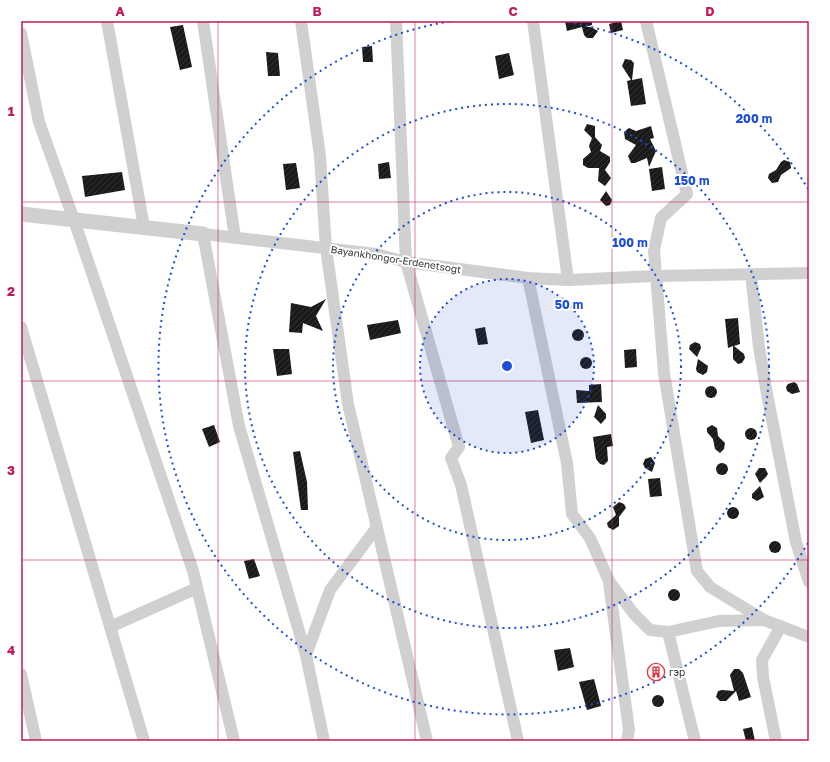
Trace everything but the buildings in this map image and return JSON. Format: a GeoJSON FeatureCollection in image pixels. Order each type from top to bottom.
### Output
{"type":"FeatureCollection","features":[{"type":"Feature","properties":{"kind":"street"},"geometry":{"type":"LineString","coordinates":[[107,21],[144,227]]}},
{"type":"Feature","properties":{"kind":"street"},"geometry":{"type":"LineString","coordinates":[[203,21],[235,238]]}},
{"type":"Feature","properties":{"kind":"street"},"geometry":{"type":"LineString","coordinates":[[301,21],[320,156],[326,248],[348,404],[428,741]]}},
{"type":"Feature","properties":{"kind":"street"},"geometry":{"type":"LineString","coordinates":[[396,21],[406,262],[459,447],[451,458],[461,485],[518,741]]}},
{"type":"Feature","properties":{"kind":"street"},"geometry":{"type":"LineString","coordinates":[[533,21],[568,280]]}},
{"type":"Feature","properties":{"kind":"street"},"geometry":{"type":"LineString","coordinates":[[646,21],[687,194],[661,218],[654,250],[664,373],[697,571],[710,587],[764,620],[809,637]]}},
{"type":"Feature","properties":{"kind":"street"},"geometry":{"type":"LineString","coordinates":[[21,34],[39,122],[74,220],[191,564],[234,741]]}},
{"type":"Feature","properties":{"kind":"street","name":"Bayankhongor-Erdenetsogt"},"geometry":{"type":"LineString","coordinates":[[21,214],[376,254],[406,262],[528,278],[568,280],[700,274],[809,273]]}},
{"type":"Feature","properties":{"kind":"street"},"geometry":{"type":"LineString","coordinates":[[203,234],[239,426],[306,655],[324,741]]}},
{"type":"Feature","properties":{"kind":"street"},"geometry":{"type":"LineString","coordinates":[[751,274],[759,347],[767,394],[796,542],[809,582]]}},
{"type":"Feature","properties":{"kind":"street"},"geometry":{"type":"LineString","coordinates":[[528,278],[567,463],[572,514],[590,538],[609,581],[634,614],[650,630],[668,632],[719,621],[764,620]]}},
{"type":"Feature","properties":{"kind":"street"},"geometry":{"type":"LineString","coordinates":[[21,327],[144,741]]}},
{"type":"Feature","properties":{"kind":"street"},"geometry":{"type":"LineString","coordinates":[[306,655],[330,590],[377,527]]}},
{"type":"Feature","properties":{"kind":"street"},"geometry":{"type":"LineString","coordinates":[[609,581],[629,730],[627,741]]}},
{"type":"Feature","properties":{"kind":"street"},"geometry":{"type":"LineString","coordinates":[[110,627],[197,588]]}},
{"type":"Feature","properties":{"kind":"street"},"geometry":{"type":"LineString","coordinates":[[776,741],[763,677],[762,660],[781,626]]}},
{"type":"Feature","properties":{"kind":"street"},"geometry":{"type":"LineString","coordinates":[[668,632],[695,741]]}},
{"type":"Feature","properties":{"kind":"street"},"geometry":{"type":"LineString","coordinates":[[21,674],[36,741]]}},
{"type":"Feature","properties":{"kind":"place","name":"гэр"},"geometry":{"type":"Point","coordinates":[656,672]}}]}
